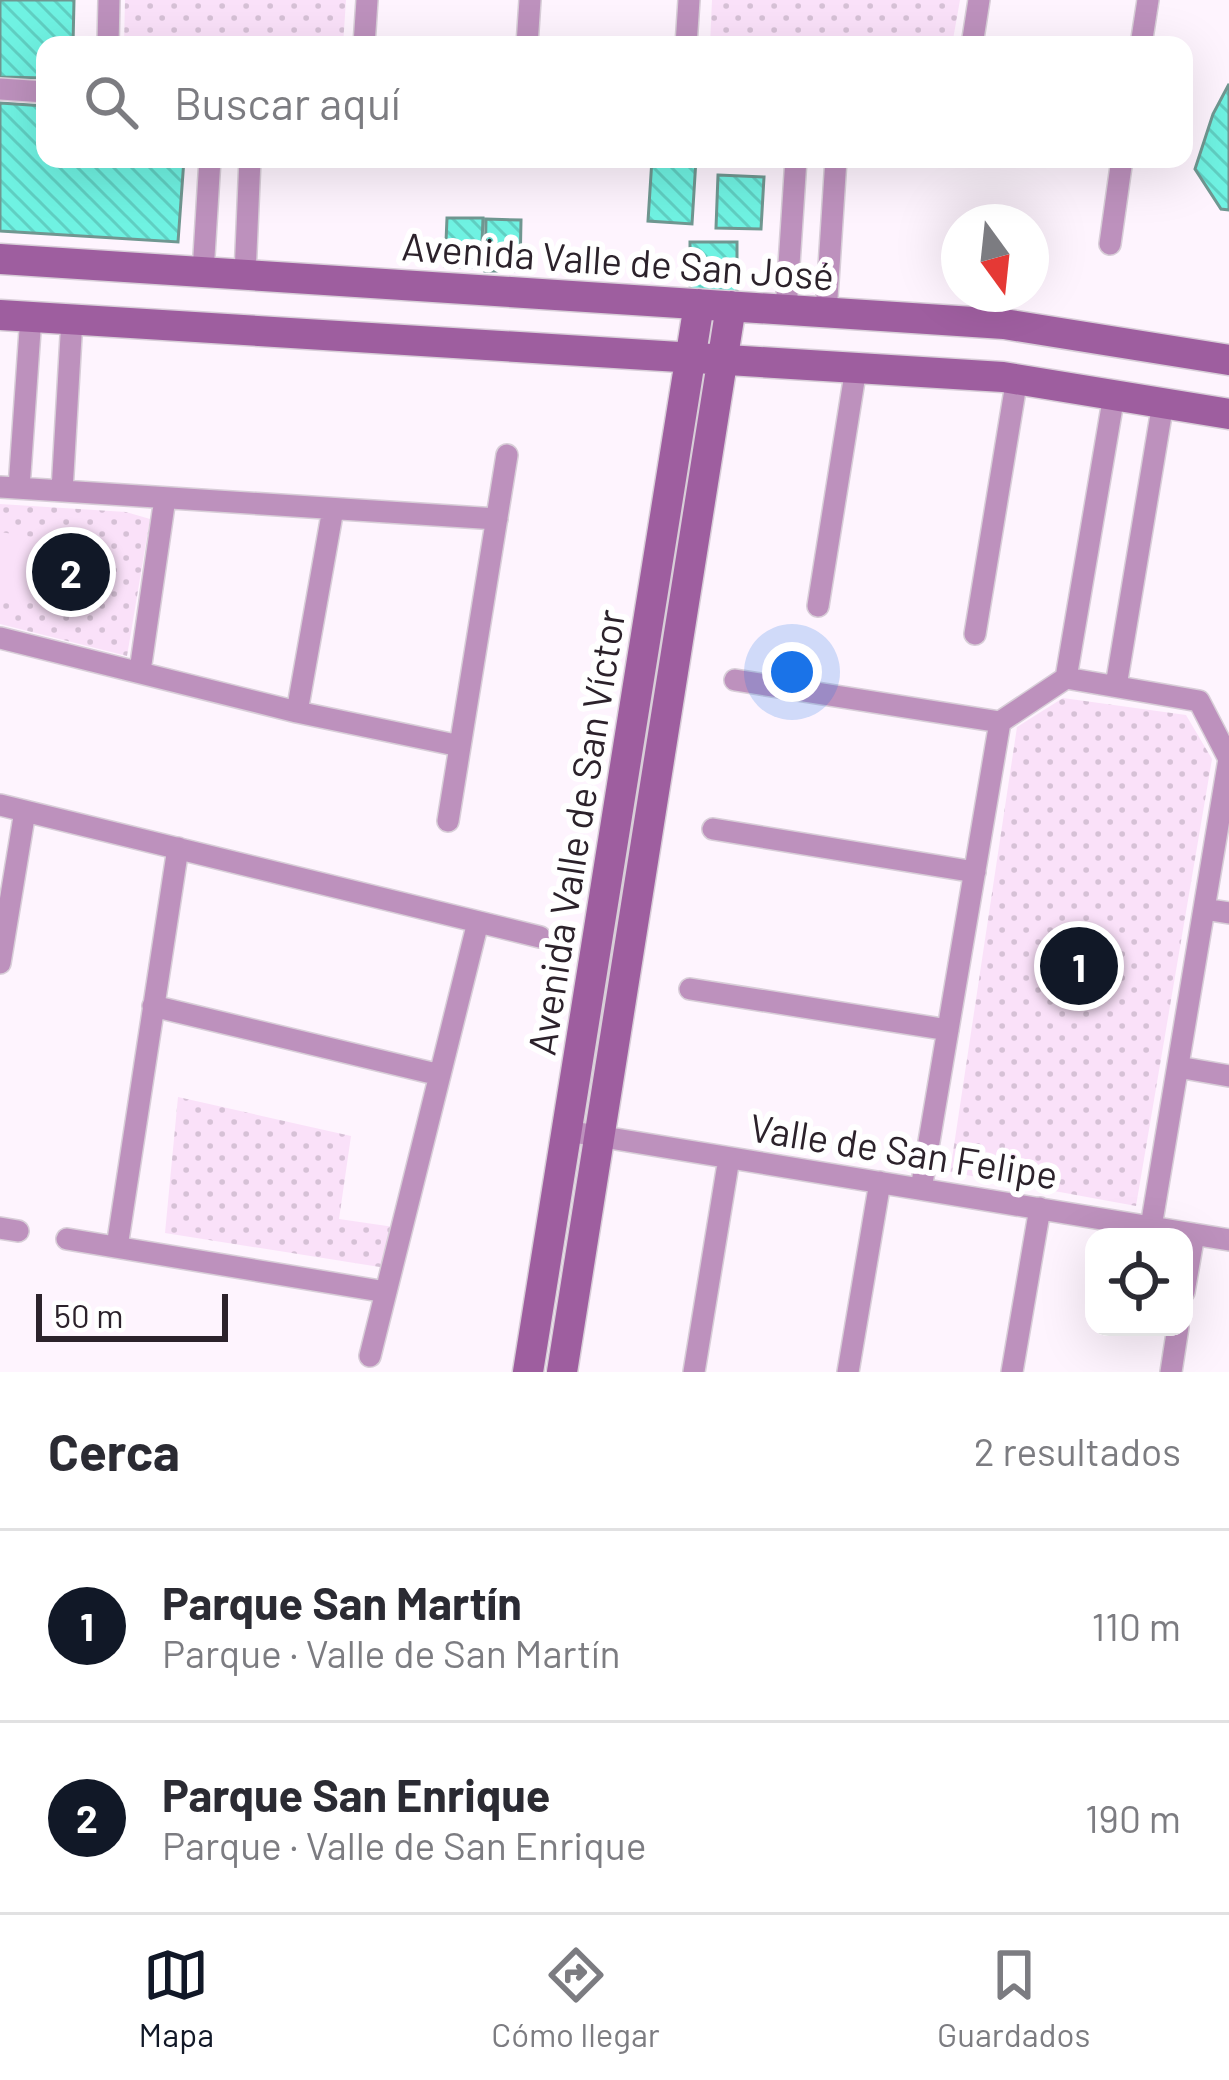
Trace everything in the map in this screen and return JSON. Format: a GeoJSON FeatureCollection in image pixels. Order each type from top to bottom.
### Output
{"type":"FeatureCollection","features":[{"type":"Feature","properties":{"kind":"street"},"geometry":{"type":"LineString","coordinates":[[108,36],[109,0]]}},
{"type":"Feature","properties":{"kind":"street"},"geometry":{"type":"LineString","coordinates":[[365,36],[367,0]]}},
{"type":"Feature","properties":{"kind":"street"},"geometry":{"type":"LineString","coordinates":[[528,36],[530,0]]}},
{"type":"Feature","properties":{"kind":"street"},"geometry":{"type":"LineString","coordinates":[[687,36],[689,0]]}},
{"type":"Feature","properties":{"kind":"street"},"geometry":{"type":"LineString","coordinates":[[973,36],[979,0]]}},
{"type":"Feature","properties":{"kind":"street"},"geometry":{"type":"LineString","coordinates":[[1142,36],[1148,0]]}},
{"type":"Feature","properties":{"kind":"street"},"geometry":{"type":"LineString","coordinates":[[0,89],[36,91]]}},
{"type":"Feature","properties":{"kind":"street"},"geometry":{"type":"LineString","coordinates":[[203,272],[209,168]]}},
{"type":"Feature","properties":{"kind":"street"},"geometry":{"type":"LineString","coordinates":[[245,275],[250,168]]}},
{"type":"Feature","properties":{"kind":"street"},"geometry":{"type":"LineString","coordinates":[[786,310],[795,168]]}},
{"type":"Feature","properties":{"kind":"street"},"geometry":{"type":"LineString","coordinates":[[826,313],[835,168]]}},
{"type":"Feature","properties":{"kind":"street"},"geometry":{"type":"LineString","coordinates":[[1110,244],[1121,168]]}},
{"type":"Feature","properties":{"kind":"street","name":"Avenida Valle de San José"},"geometry":{"type":"LineString","coordinates":[[0,260],[1004,324],[1229,360]]}},
{"type":"Feature","properties":{"kind":"street","name":"Avenida Valle de San Víctor"},"geometry":{"type":"LineString","coordinates":[[528,1372],[699,304]]}},
{"type":"Feature","properties":{"kind":"street","name":"Avenida Valle de San Víctor"},"geometry":{"type":"LineString","coordinates":[[562,1372],[731,306]]}},
{"type":"Feature","properties":{"kind":"street"},"geometry":{"type":"LineString","coordinates":[[497,519],[9,487],[15,316],[1017,379],[1229,413]]}},
{"type":"Feature","properties":{"kind":"street"},"geometry":{"type":"LineString","coordinates":[[62,490],[72,320]]}},
{"type":"Feature","properties":{"kind":"street"},"geometry":{"type":"LineString","coordinates":[[818,606],[856,368]]}},
{"type":"Feature","properties":{"kind":"street"},"geometry":{"type":"LineString","coordinates":[[975,634],[1017,379]]}},
{"type":"Feature","properties":{"kind":"street"},"geometry":{"type":"LineString","coordinates":[[1066,678],[1114,395]]}},
{"type":"Feature","properties":{"kind":"street"},"geometry":{"type":"LineString","coordinates":[[1116,686],[1163,403]]}},
{"type":"Feature","properties":{"kind":"street"},"geometry":{"type":"LineString","coordinates":[[448,820],[507,454]]}},
{"type":"Feature","properties":{"kind":"street"},"geometry":{"type":"LineString","coordinates":[[140,671],[165,498]]}},
{"type":"Feature","properties":{"kind":"street"},"geometry":{"type":"LineString","coordinates":[[297,712],[333,508]]}},
{"type":"Feature","properties":{"kind":"street"},"geometry":{"type":"LineString","coordinates":[[0,638],[297,712],[460,746]]}},
{"type":"Feature","properties":{"kind":"street"},"geometry":{"type":"LineString","coordinates":[[735,680],[1000,722],[1066,678],[1199,700],[1229,759],[1151,1227]]}},
{"type":"Feature","properties":{"kind":"street"},"geometry":{"type":"LineString","coordinates":[[921,1189],[1000,722]]}},
{"type":"Feature","properties":{"kind":"street"},"geometry":{"type":"LineString","coordinates":[[0,805],[540,937]]}},
{"type":"Feature","properties":{"kind":"street"},"geometry":{"type":"LineString","coordinates":[[0,963],[25,811]]}},
{"type":"Feature","properties":{"kind":"street"},"geometry":{"type":"LineString","coordinates":[[712,829],[975,872]]}},
{"type":"Feature","properties":{"kind":"street"},"geometry":{"type":"LineString","coordinates":[[117,1247],[178,848]]}},
{"type":"Feature","properties":{"kind":"street"},"geometry":{"type":"LineString","coordinates":[[1204,909],[1229,913]]}},
{"type":"Feature","properties":{"kind":"street"},"geometry":{"type":"LineString","coordinates":[[370,1356],[478,922]]}},
{"type":"Feature","properties":{"kind":"street"},"geometry":{"type":"LineString","coordinates":[[690,989],[948,1030]]}},
{"type":"Feature","properties":{"kind":"street"},"geometry":{"type":"LineString","coordinates":[[154,1006],[440,1075]]}},
{"type":"Feature","properties":{"kind":"street"},"geometry":{"type":"LineString","coordinates":[[1178,1067],[1229,1076]]}},
{"type":"Feature","properties":{"kind":"street","name":"Valle de San Felipe"},"geometry":{"type":"LineString","coordinates":[[567,1131],[1229,1240]]}},
{"type":"Feature","properties":{"kind":"street"},"geometry":{"type":"LineString","coordinates":[[694,1372],[728,1158]]}},
{"type":"Feature","properties":{"kind":"street"},"geometry":{"type":"LineString","coordinates":[[848,1372],[880,1183]]}},
{"type":"Feature","properties":{"kind":"street"},"geometry":{"type":"LineString","coordinates":[[1012,1372],[1040,1208]]}},
{"type":"Feature","properties":{"kind":"street"},"geometry":{"type":"LineString","coordinates":[[1193,1240],[1194,1234]]}},
{"type":"Feature","properties":{"kind":"street"},"geometry":{"type":"LineString","coordinates":[[67,1239],[386,1292]]}},
{"type":"Feature","properties":{"kind":"street"},"geometry":{"type":"LineString","coordinates":[[1171,1372],[1177,1336]]}},
{"type":"Feature","properties":{"kind":"shaded area"},"geometry":{"type":"Polygon","coordinates":[[[125,0],[346,0],[344,36],[124,36],[125,0]]]}},
{"type":"Feature","properties":{"kind":"shaded area"},"geometry":{"type":"Polygon","coordinates":[[[712,0],[960,0],[954,36],[710,36],[712,0]]]}},
{"type":"Feature","properties":{"kind":"shaded area"},"geometry":{"type":"Polygon","coordinates":[[[0,504],[126,512],[150,519],[127,656],[0,624],[0,504]]]}},
{"type":"Feature","properties":{"kind":"shaded area"},"geometry":{"type":"Polygon","coordinates":[[[0,532],[72,543],[66,606],[0,594],[0,532]]]}},
{"type":"Feature","properties":{"kind":"shaded area"},"geometry":{"type":"Polygon","coordinates":[[[1063,698],[1186,715],[1212,759],[1136,1206],[950,1172],[1017,727],[1063,698]]]}},
{"type":"Feature","properties":{"kind":"shaded area"},"geometry":{"type":"Polygon","coordinates":[[[178,1097],[351,1136],[339,1219],[394,1227],[386,1268],[165,1233],[178,1097]]]}},
{"type":"Feature","properties":{"kind":"building"},"geometry":{"type":"Polygon","coordinates":[[[0,0],[74,0],[73,36],[36,36],[36,78],[0,77],[0,0]]]}},
{"type":"Feature","properties":{"kind":"building"},"geometry":{"type":"Polygon","coordinates":[[[1229,84],[1229,210],[1221,209],[1195,169],[1213,114],[1229,84]]]}},
{"type":"Feature","properties":{"kind":"building"},"geometry":{"type":"Polygon","coordinates":[[[0,103],[36,105],[36,168],[183,168],[178,242],[0,231],[0,103]]]}},
{"type":"Feature","properties":{"kind":"building"},"geometry":{"type":"Polygon","coordinates":[[[651,168],[695,168],[692,224],[648,221],[651,168]]]}},
{"type":"Feature","properties":{"kind":"building"},"geometry":{"type":"Polygon","coordinates":[[[718,175],[764,177],[761,229],[716,228],[718,175]]]}},
{"type":"Feature","properties":{"kind":"building"},"geometry":{"type":"Polygon","coordinates":[[[447,218],[483,218],[481,268],[445,266],[447,218]]]}},
{"type":"Feature","properties":{"kind":"building"},"geometry":{"type":"Polygon","coordinates":[[[486,219],[521,220],[520,271],[485,271],[486,219]]]}},
{"type":"Feature","properties":{"kind":"building"},"geometry":{"type":"Polygon","coordinates":[[[690,242],[737,242],[737,292],[690,292],[690,242]]]}},
{"type":"Feature","properties":{"kind":"place","name":"Parque San Enrique"},"geometry":{"type":"Point","coordinates":[71,572]}},
{"type":"Feature","properties":{"kind":"place","name":"Parque San Martín"},"geometry":{"type":"Point","coordinates":[1079,966]}}]}
